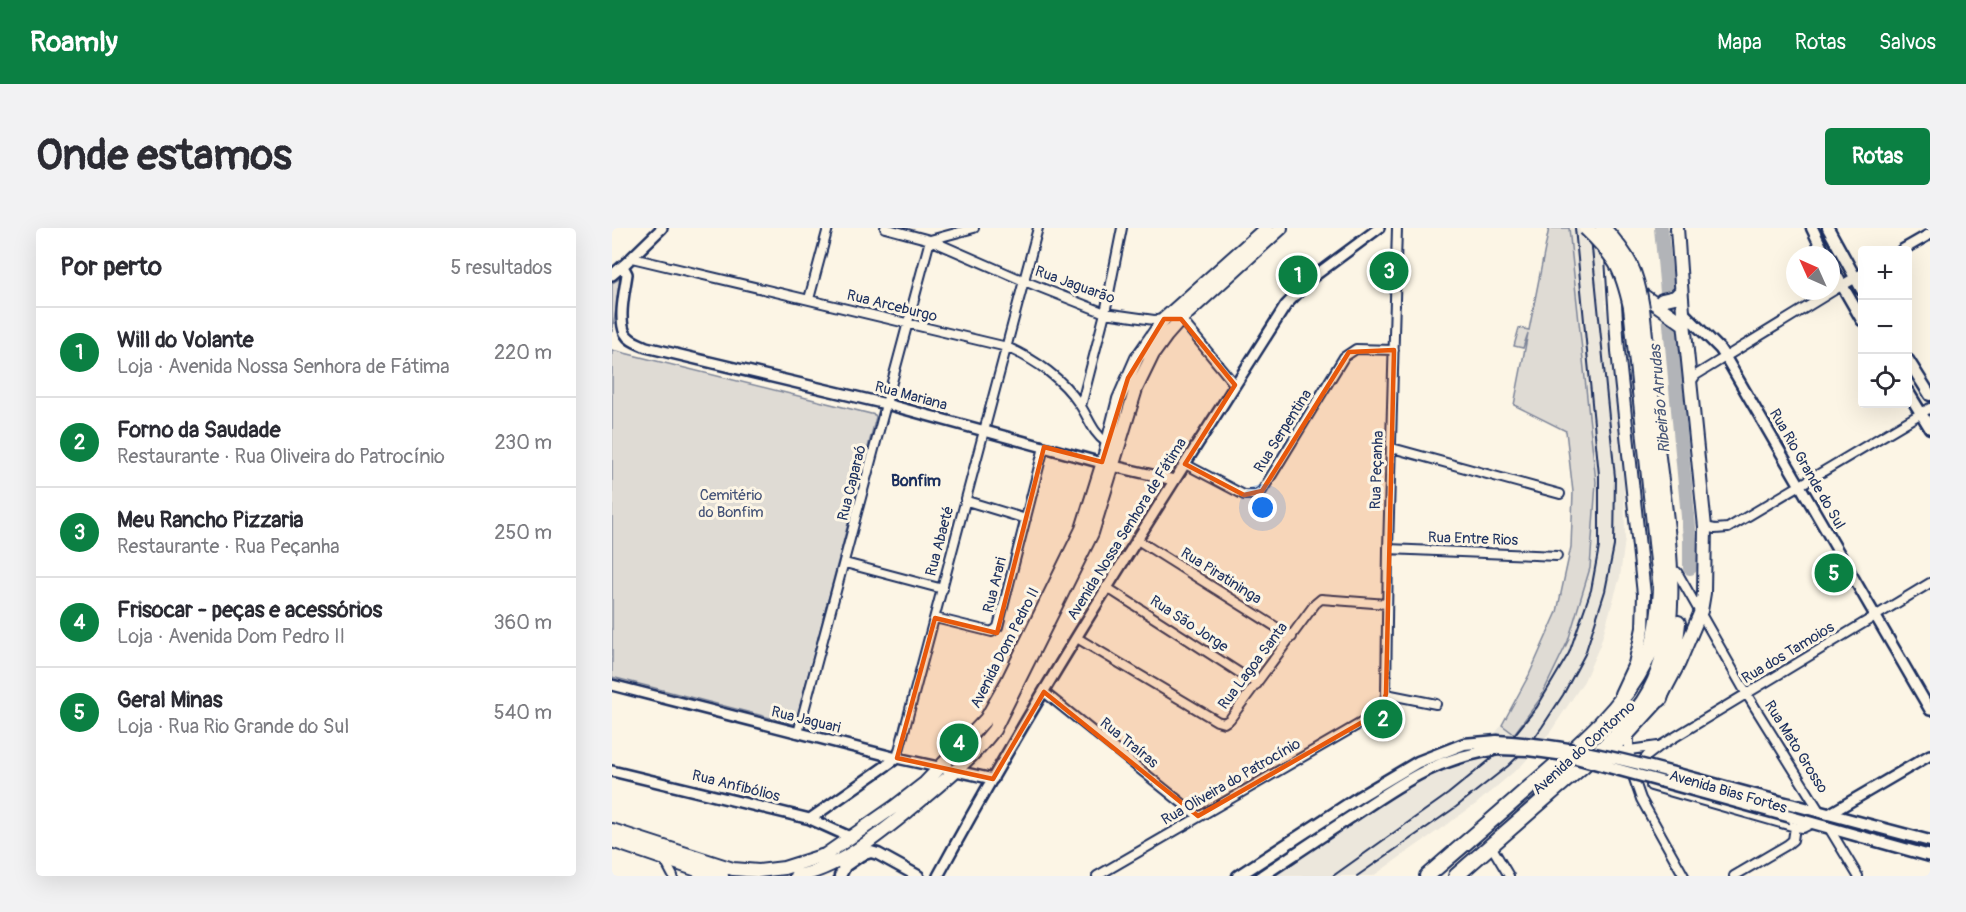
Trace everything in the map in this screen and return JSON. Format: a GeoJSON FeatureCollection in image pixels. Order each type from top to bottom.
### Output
{"type":"FeatureCollection","features":[{"type":"Feature","properties":{"kind":"highway","name":"Avenida do Contorno"},"geometry":{"type":"LineString","coordinates":[[1586,228],[1608,249],[1620,268],[1665,306]]}},
{"type":"Feature","properties":{"kind":"highway","name":"Avenida do Contorno"},"geometry":{"type":"LineString","coordinates":[[1456,876],[1593,757],[1630,719],[1644,702],[1660,662],[1669,623],[1671,610],[1665,306],[1635,274],[1628,259],[1603,228]]}},
{"type":"Feature","properties":{"kind":"highway","name":"Avenida do Contorno"},"geometry":{"type":"LineString","coordinates":[[1427,876],[1590,735],[1635,679],[1652,646],[1659,620],[1661,590],[1665,306]]}},
{"type":"Feature","properties":{"kind":"highway"},"geometry":{"type":"LineString","coordinates":[[1660,699],[1675,649],[1680,603],[1677,572],[1668,545]]}},
{"type":"Feature","properties":{"kind":"main road","name":"Avenida Dom Pedro II"},"geometry":{"type":"LineString","coordinates":[[796,876],[809,874],[872,839],[958,771],[978,751],[994,730],[1092,533],[1108,464],[1107,443],[1128,378],[1137,358],[1164,319],[1266,228]]}},
{"type":"Feature","properties":{"kind":"main road","name":"Avenida Dom Pedro II"},"geometry":{"type":"LineString","coordinates":[[820,868],[825,855],[894,807],[941,767],[986,719],[1082,529],[1136,389],[1153,354],[1181,319],[1281,228]]}},
{"type":"Feature","properties":{"kind":"main road","name":"Avenida do Contorno"},"geometry":{"type":"LineString","coordinates":[[1608,228],[1613,265],[1618,351],[1644,594],[1643,628],[1635,664],[1614,708]]}},
{"type":"Feature","properties":{"kind":"main road","name":"Avenida do Contorno"},"geometry":{"type":"LineString","coordinates":[[1462,876],[1608,753],[1660,699],[1679,663],[1701,612],[1705,578],[1705,527],[1691,382],[1665,306],[1677,228]]}},
{"type":"Feature","properties":{"kind":"main road"},"geometry":{"type":"LineString","coordinates":[[1812,228],[1821,246]]}},
{"type":"Feature","properties":{"kind":"main road"},"geometry":{"type":"LineString","coordinates":[[1828,228],[1858,274]]}},
{"type":"Feature","properties":{"kind":"main road"},"geometry":{"type":"LineString","coordinates":[[1613,265],[1665,306]]}},
{"type":"Feature","properties":{"kind":"main road"},"geometry":{"type":"LineString","coordinates":[[1841,286],[1858,312]]}},
{"type":"Feature","properties":{"kind":"main road"},"geometry":{"type":"LineString","coordinates":[[1618,351],[1625,301],[1628,298],[1644,296],[1665,306]]}},
{"type":"Feature","properties":{"kind":"main road"},"geometry":{"type":"LineString","coordinates":[[1912,366],[1930,395]]}},
{"type":"Feature","properties":{"kind":"main road"},"geometry":{"type":"LineString","coordinates":[[1912,396],[1926,411],[1930,428]]}},
{"type":"Feature","properties":{"kind":"main road","name":"Avenida Bias Fortes"},"geometry":{"type":"LineString","coordinates":[[1498,745],[1532,742],[1590,752],[1930,841]]}},
{"type":"Feature","properties":{"kind":"main road"},"geometry":{"type":"LineString","coordinates":[[1238,876],[1359,797],[1418,762],[1464,744],[1498,745],[1565,755],[1793,822]]}},
{"type":"Feature","properties":{"kind":"main road"},"geometry":{"type":"LineString","coordinates":[[1262,876],[1414,775],[1454,758],[1498,745]]}},
{"type":"Feature","properties":{"kind":"main road","name":"Avenida Bias Fortes"},"geometry":{"type":"LineString","coordinates":[[1793,822],[1813,823],[1930,856]]}},
{"type":"Feature","properties":{"kind":"main road","name":"Avenida Dom Pedro II"},"geometry":{"type":"LineString","coordinates":[[612,830],[733,868],[768,870],[820,868]]}},
{"type":"Feature","properties":{"kind":"main road"},"geometry":{"type":"LineString","coordinates":[[612,841],[703,872],[722,876]]}},
{"type":"Feature","properties":{"kind":"main road"},"geometry":{"type":"LineString","coordinates":[[840,876],[845,866],[861,855],[871,852],[918,876]]}},
{"type":"Feature","properties":{"kind":"street"},"geometry":{"type":"LineString","coordinates":[[616,272],[662,228]]}},
{"type":"Feature","properties":{"kind":"street"},"geometry":{"type":"LineString","coordinates":[[809,299],[828,228]]}},
{"type":"Feature","properties":{"kind":"street","name":"Rua Jaguarão"},"geometry":{"type":"LineString","coordinates":[[885,228],[930,240],[1105,313],[1181,319]]}},
{"type":"Feature","properties":{"kind":"street"},"geometry":{"type":"LineString","coordinates":[[930,240],[974,228]]}},
{"type":"Feature","properties":{"kind":"street","name":"Rua Abaeté"},"geometry":{"type":"LineString","coordinates":[[897,758],[1038,228]]}},
{"type":"Feature","properties":{"kind":"street"},"geometry":{"type":"LineString","coordinates":[[1081,406],[1105,313],[1122,228]]}},
{"type":"Feature","properties":{"kind":"street","name":"Avenida Nossa Senhora de Fátima"},"geometry":{"type":"LineString","coordinates":[[938,876],[1106,587],[1286,305],[1296,292],[1313,277],[1379,228]]}},
{"type":"Feature","properties":{"kind":"street","name":"Rua Peçanha"},"geometry":{"type":"LineString","coordinates":[[1380,712],[1386,694],[1397,228]]}},
{"type":"Feature","properties":{"kind":"street"},"geometry":{"type":"LineString","coordinates":[[1909,246],[1930,234]]}},
{"type":"Feature","properties":{"kind":"street","name":"Rua Caparaó"},"geometry":{"type":"LineString","coordinates":[[798,733],[930,240]]}},
{"type":"Feature","properties":{"kind":"street","name":"Rua Arceburgo"},"geometry":{"type":"LineString","coordinates":[[632,258],[1007,347],[1029,357],[1059,380],[1081,406],[1096,436],[1107,443]]}},
{"type":"Feature","properties":{"kind":"street","name":"Rua Mariana"},"geometry":{"type":"LineString","coordinates":[[616,272],[625,270],[627,274],[624,287],[624,328],[631,340],[640,344],[886,404],[1174,480]]}},
{"type":"Feature","properties":{"kind":"street"},"geometry":{"type":"LineString","coordinates":[[1691,382],[1696,375],[1858,277]]}},
{"type":"Feature","properties":{"kind":"street","name":"Rua Rio Grande do Sul"},"geometry":{"type":"LineString","coordinates":[[1665,306],[1720,349],[1726,358],[1930,710]]}},
{"type":"Feature","properties":{"kind":"street"},"geometry":{"type":"LineString","coordinates":[[1181,319],[1235,385]]}},
{"type":"Feature","properties":{"kind":"street","name":"Rua Serpentina"},"geometry":{"type":"LineString","coordinates":[[1185,464],[1244,495],[1256,495],[1262,491],[1344,357],[1356,349],[1394,350]]}},
{"type":"Feature","properties":{"kind":"street"},"geometry":{"type":"LineString","coordinates":[[1705,527],[1728,528],[1926,411]]}},
{"type":"Feature","properties":{"kind":"street","name":"Rua Arari"},"geometry":{"type":"LineString","coordinates":[[935,618],[992,632],[997,629],[1044,447]]}},
{"type":"Feature","properties":{"kind":"street"},"geometry":{"type":"LineString","coordinates":[[1392,448],[1560,494]]}},
{"type":"Feature","properties":{"kind":"street"},"geometry":{"type":"LineString","coordinates":[[967,501],[1026,519]]}},
{"type":"Feature","properties":{"kind":"street","name":"Rua Piratininga"},"geometry":{"type":"LineString","coordinates":[[1136,539],[1292,637]]}},
{"type":"Feature","properties":{"kind":"street","name":"Rua Entre Rios"},"geometry":{"type":"LineString","coordinates":[[1388,549],[1557,556]]}},
{"type":"Feature","properties":{"kind":"street"},"geometry":{"type":"LineString","coordinates":[[845,563],[943,589]]}},
{"type":"Feature","properties":{"kind":"street","name":"Rua Mato Grosso"},"geometry":{"type":"LineString","coordinates":[[1677,572],[1746,693],[1821,812]]}},
{"type":"Feature","properties":{"kind":"street","name":"Rua dos Tamoios"},"geometry":{"type":"LineString","coordinates":[[1633,776],[1642,761],[1660,746],[1930,583]]}},
{"type":"Feature","properties":{"kind":"street","name":"Rua São Jorge"},"geometry":{"type":"LineString","coordinates":[[1106,587],[1257,684]]}},
{"type":"Feature","properties":{"kind":"street","name":"Rua Lagoa Santa"},"geometry":{"type":"LineString","coordinates":[[1077,638],[1221,723],[1227,722],[1321,599],[1387,604]]}},
{"type":"Feature","properties":{"kind":"street","name":"Rua Jaguari"},"geometry":{"type":"LineString","coordinates":[[612,685],[897,758],[993,779]]}},
{"type":"Feature","properties":{"kind":"street","name":"Rua Traíras"},"geometry":{"type":"LineString","coordinates":[[1044,692],[1198,816]]}},
{"type":"Feature","properties":{"kind":"street"},"geometry":{"type":"LineString","coordinates":[[1386,694],[1436,704]]}},
{"type":"Feature","properties":{"kind":"street","name":"Rua Oliveira do Patrocínio"},"geometry":{"type":"LineString","coordinates":[[1097,876],[1380,712]]}},
{"type":"Feature","properties":{"kind":"street"},"geometry":{"type":"LineString","coordinates":[[1629,733],[1633,776],[1641,799],[1684,876]]}},
{"type":"Feature","properties":{"kind":"street"},"geometry":{"type":"LineString","coordinates":[[1651,786],[1651,774],[1659,768],[1653,760],[1660,746]]}},
{"type":"Feature","properties":{"kind":"street","name":"Rua dos Tamoios"},"geometry":{"type":"LineString","coordinates":[[1608,753],[1660,746]]}},
{"type":"Feature","properties":{"kind":"street"},"geometry":{"type":"LineString","coordinates":[[1821,812],[1930,755]]}},
{"type":"Feature","properties":{"kind":"street"},"geometry":{"type":"LineString","coordinates":[[810,819],[897,758]]}},
{"type":"Feature","properties":{"kind":"street","name":"Avenida Bias Fortes"},"geometry":{"type":"LineString","coordinates":[[1659,768],[1807,804],[1821,812]]}},
{"type":"Feature","properties":{"kind":"street","name":"Rua Anfibólios"},"geometry":{"type":"LineString","coordinates":[[612,771],[810,819],[850,837]]}},
{"type":"Feature","properties":{"kind":"street","name":"Avenida Bias Fortes"},"geometry":{"type":"LineString","coordinates":[[1641,799],[1644,792],[1651,786],[1793,822]]}},
{"type":"Feature","properties":{"kind":"street"},"geometry":{"type":"LineString","coordinates":[[1734,876],[1787,845],[1792,840],[1793,822]]}},
{"type":"Feature","properties":{"kind":"street"},"geometry":{"type":"LineString","coordinates":[[1829,828],[1858,876]]}},
{"type":"Feature","properties":{"kind":"street"},"geometry":{"type":"LineString","coordinates":[[1493,849],[1509,876]]}},
{"type":"Feature","properties":{"kind":"street"},"geometry":{"type":"LineString","coordinates":[[846,876],[861,855]]}},
{"type":"Feature","properties":{"kind":"street"},"geometry":{"type":"LineString","coordinates":[[663,857],[673,876]]}},
{"type":"Feature","properties":{"kind":"highlighted area"},"geometry":{"type":"Polygon","coordinates":[[[1164,319],[1181,319],[1235,385],[1185,464],[1244,495],[1262,491],[1349,352],[1394,350],[1386,694],[1380,712],[1198,816],[1044,692],[993,779],[897,758],[935,618],[997,633],[1044,447],[1102,462],[1128,378],[1164,319]]]}},
{"type":"Feature","properties":{"kind":"shaded area"},"geometry":{"type":"Polygon","coordinates":[[[1549,228],[1599,228],[1624,472],[1625,539],[1620,577],[1600,645],[1584,681],[1551,731],[1523,764],[1476,804],[1373,876],[1271,876],[1415,782],[1454,761],[1476,756],[1502,725],[1529,675],[1557,612],[1571,547],[1573,492],[1566,431],[1514,405],[1549,228]]]}},
{"type":"Feature","properties":{"kind":"green space"},"geometry":{"type":"Polygon","coordinates":[[[1549,228],[1569,228],[1596,482],[1590,568],[1568,641],[1540,699],[1514,734],[1502,725],[1529,675],[1557,612],[1571,547],[1573,492],[1566,431],[1514,405],[1528,333],[1523,348],[1514,346],[1519,328],[1529,330],[1549,228]]]}},
{"type":"Feature","properties":{"kind":"green space"},"geometry":{"type":"Polygon","coordinates":[[[619,279],[621,281],[612,332],[612,283],[619,279]]]}},
{"type":"Feature","properties":{"kind":"green space","name":"Cemitério do Bonfim"},"geometry":{"type":"Polygon","coordinates":[[[612,350],[876,417],[794,724],[612,677],[612,350]]]}},
{"type":"Feature","properties":{"kind":"waterway","name":"Ribeirão Arrudas"},"geometry":{"type":"LineString","coordinates":[[1661,228],[1690,538],[1690,568]]}},
{"type":"Feature","properties":{"kind":"railway"},"geometry":{"type":"LineString","coordinates":[[1333,876],[1448,794],[1502,750],[1537,707],[1569,653],[1591,590],[1599,547],[1599,475],[1575,228]]}},
{"type":"Feature","properties":{"kind":"railway"},"geometry":{"type":"LineString","coordinates":[[1357,876],[1456,807],[1528,747],[1563,695],[1585,654],[1605,591],[1614,546],[1615,477],[1590,228]]}},
{"type":"Feature","properties":{"kind":"place","name":"Meu Rancho Pizzaria"},"geometry":{"type":"Point","coordinates":[1389,271]}},
{"type":"Feature","properties":{"kind":"place","name":"Will do Volante"},"geometry":{"type":"Point","coordinates":[1298,275]}},
{"type":"Feature","properties":{"kind":"place","name":"Geral Minas"},"geometry":{"type":"Point","coordinates":[1834,573]}},
{"type":"Feature","properties":{"kind":"place","name":"Forno da Saudade"},"geometry":{"type":"Point","coordinates":[1383,719]}},
{"type":"Feature","properties":{"kind":"place","name":"Frisocar - peças e acessórios"},"geometry":{"type":"Point","coordinates":[959,743]}},
{"type":"Feature","properties":{"kind":"district","name":"Bonfim"},"geometry":{"type":"Point","coordinates":[916,481]}}]}
